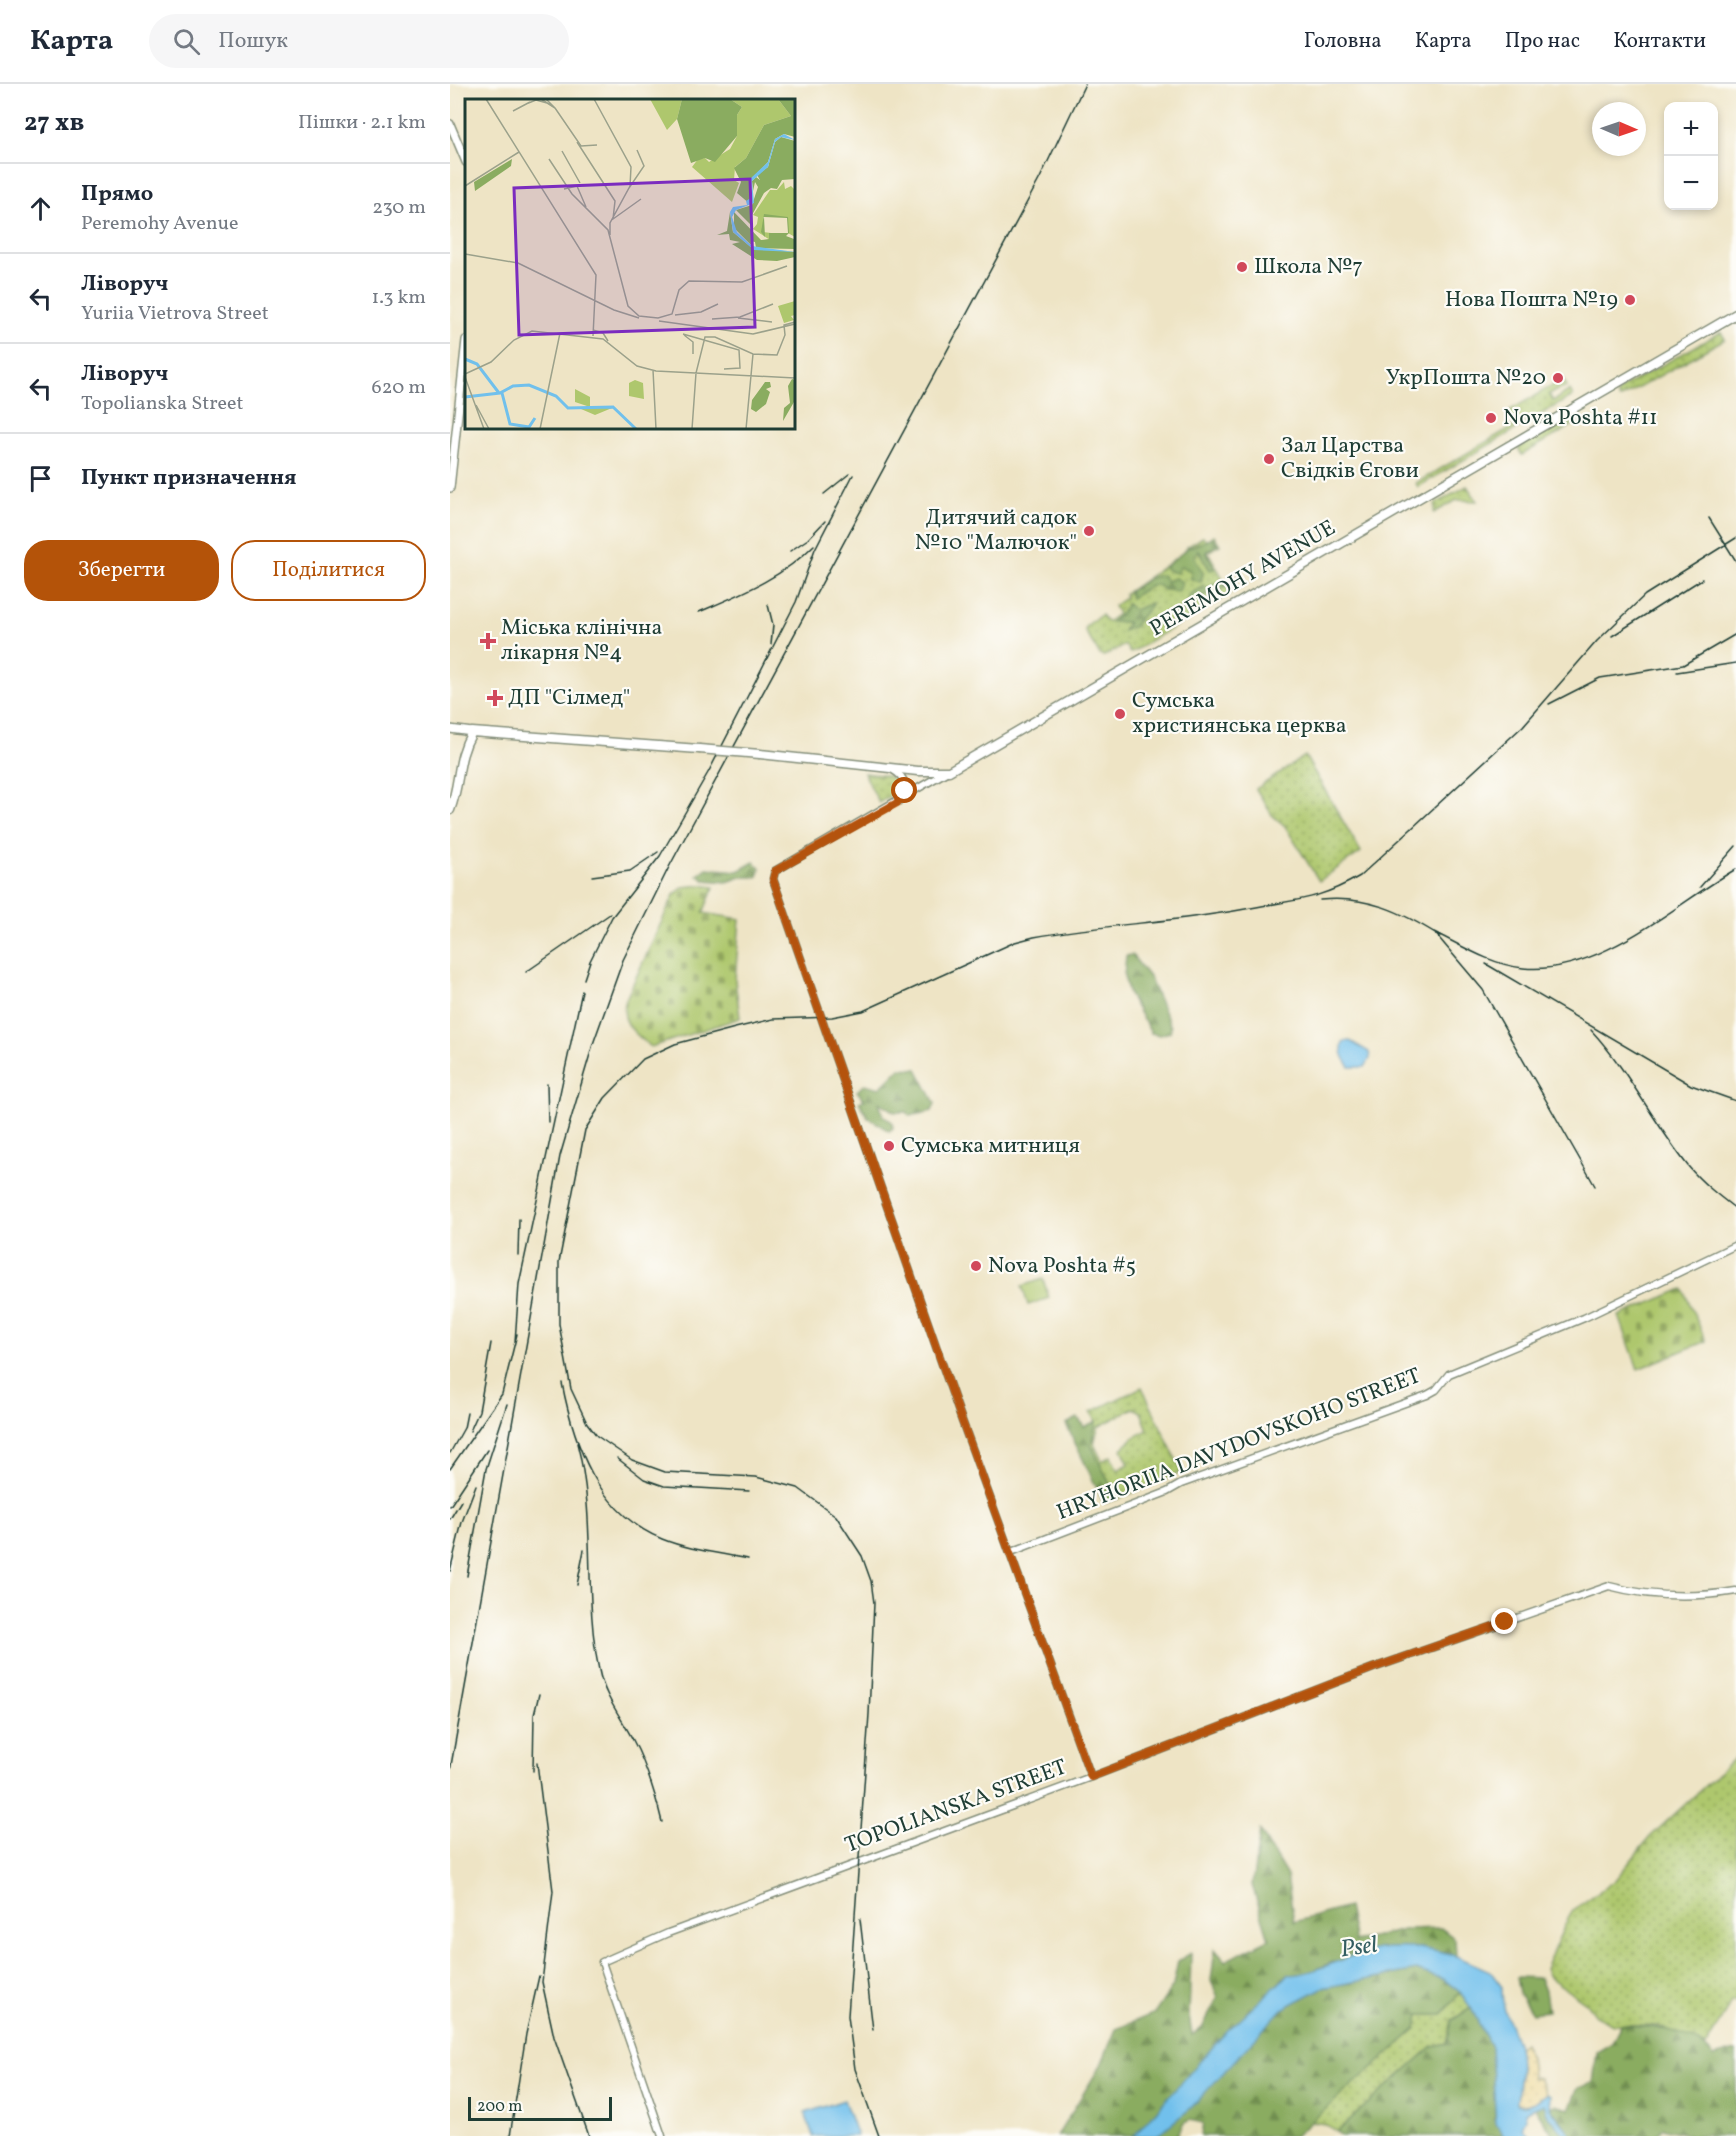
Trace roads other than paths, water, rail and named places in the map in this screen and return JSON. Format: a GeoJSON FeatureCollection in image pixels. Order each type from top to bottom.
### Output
{"type":"FeatureCollection","features":[{"type":"Feature","properties":{"kind":"main road"},"geometry":{"type":"LineString","coordinates":[[450,124],[465,160]]}},
{"type":"Feature","properties":{"kind":"main road","name":"PEREMOHY AVENUE"},"geometry":{"type":"LineString","coordinates":[[949,771],[1736,314]]}},
{"type":"Feature","properties":{"kind":"main road"},"geometry":{"type":"LineString","coordinates":[[450,488],[453,438],[465,348]]}},
{"type":"Feature","properties":{"kind":"main road"},"geometry":{"type":"LineString","coordinates":[[450,729],[760,754],[887,768],[949,771]]}},
{"type":"Feature","properties":{"kind":"main road"},"geometry":{"type":"LineString","coordinates":[[450,810],[461,751],[472,732]]}},
{"type":"Feature","properties":{"kind":"street"},"geometry":{"type":"LineString","coordinates":[[887,768],[903,777],[905,783],[905,791],[897,803]]}},
{"type":"Feature","properties":{"kind":"street","name":"PEREMOHY AVENUE"},"geometry":{"type":"LineString","coordinates":[[949,771],[897,803],[775,871],[773,879],[961,1418],[1011,1552]]}},
{"type":"Feature","properties":{"kind":"street","name":"HRYHORIIA DAVYDOVSKOHO STREET"},"geometry":{"type":"LineString","coordinates":[[1011,1552],[1173,1488],[1427,1395],[1436,1390],[1449,1374],[1584,1318],[1736,1245]]}},
{"type":"Feature","properties":{"kind":"street"},"geometry":{"type":"LineString","coordinates":[[1011,1552],[1091,1777]]}},
{"type":"Feature","properties":{"kind":"street","name":"TOPOLIANSKA STREET"},"geometry":{"type":"LineString","coordinates":[[662,2136],[602,1962],[668,1933],[1091,1777],[1373,1668],[1609,1586],[1628,1591],[1668,1595],[1736,1591]]}},
{"type":"Feature","properties":{"kind":"water"},"geometry":{"type":"Polygon","coordinates":[[[1350,1041],[1369,1052],[1370,1058],[1365,1067],[1350,1067],[1346,1061],[1342,1046],[1343,1042],[1350,1041]]]}},
{"type":"Feature","properties":{"kind":"water"},"geometry":{"type":"Polygon","coordinates":[[[1420,1948],[1456,1956],[1490,1971],[1502,1987],[1505,2010],[1518,2047],[1520,2068],[1517,2104],[1529,2104],[1546,2094],[1551,2096],[1550,2108],[1572,2136],[1567,2136],[1548,2115],[1544,2104],[1525,2112],[1526,2118],[1522,2128],[1529,2136],[1503,2136],[1496,2123],[1491,2047],[1471,2008],[1460,1992],[1443,1979],[1416,1970],[1322,1988],[1282,2009],[1191,2108],[1156,2136],[1134,2136],[1227,2031],[1288,1975],[1311,1971],[1378,1949],[1420,1948]]]}},
{"type":"Feature","properties":{"kind":"water"},"geometry":{"type":"Polygon","coordinates":[[[844,2100],[857,2136],[813,2136],[805,2113],[844,2100]]]}},
{"type":"Feature","properties":{"kind":"railway"},"geometry":{"type":"LineString","coordinates":[[450,1771],[560,1156],[593,1044],[623,960],[668,869],[1040,178],[1085,84]]}},
{"type":"Feature","properties":{"kind":"railway"},"geometry":{"type":"LineString","coordinates":[[824,494],[849,474]]}},
{"type":"Feature","properties":{"kind":"railway"},"geometry":{"type":"LineString","coordinates":[[584,979],[590,961],[612,917],[660,856],[709,771],[796,602],[815,549],[853,475]]}},
{"type":"Feature","properties":{"kind":"railway"},"geometry":{"type":"LineString","coordinates":[[1709,518],[1736,561]]}},
{"type":"Feature","properties":{"kind":"railway"},"geometry":{"type":"LineString","coordinates":[[790,551],[808,539],[825,521]]}},
{"type":"Feature","properties":{"kind":"railway"},"geometry":{"type":"LineString","coordinates":[[879,2136],[855,2069],[848,2016],[869,1714],[874,1603],[871,1581],[862,1556],[836,1516],[798,1488],[756,1477],[665,1472],[632,1460],[597,1436],[587,1423],[571,1389],[559,1324],[559,1262],[585,1130],[605,1098],[643,1059],[675,1044],[773,1019],[832,1017],[863,1011],[1015,942],[1034,937],[1224,913],[1307,898],[1345,884],[1360,876],[1523,726],[1597,641],[1645,595],[1736,538]]}},
{"type":"Feature","properties":{"kind":"railway"},"geometry":{"type":"LineString","coordinates":[[699,612],[775,576],[802,557],[814,545]]}},
{"type":"Feature","properties":{"kind":"railway"},"geometry":{"type":"LineString","coordinates":[[1612,636],[1702,579]]}},
{"type":"Feature","properties":{"kind":"railway"},"geometry":{"type":"LineString","coordinates":[[768,605],[773,625],[771,644]]}},
{"type":"Feature","properties":{"kind":"railway"},"geometry":{"type":"LineString","coordinates":[[1549,704],[1600,678],[1683,665],[1736,634]]}},
{"type":"Feature","properties":{"kind":"railway"},"geometry":{"type":"LineString","coordinates":[[1677,672],[1736,663]]}},
{"type":"Feature","properties":{"kind":"railway"},"geometry":{"type":"LineString","coordinates":[[1700,887],[1736,846]]}},
{"type":"Feature","properties":{"kind":"railway"},"geometry":{"type":"LineString","coordinates":[[592,876],[630,871],[658,852]]}},
{"type":"Feature","properties":{"kind":"railway"},"geometry":{"type":"LineString","coordinates":[[1595,1186],[1483,990],[1434,932],[1500,963],[1523,968],[1551,968],[1579,961],[1607,950],[1736,869]]}},
{"type":"Feature","properties":{"kind":"railway"},"geometry":{"type":"LineString","coordinates":[[1320,900],[1353,900],[1383,907],[1440,936]]}},
{"type":"Feature","properties":{"kind":"railway"},"geometry":{"type":"LineString","coordinates":[[526,972],[610,914]]}},
{"type":"Feature","properties":{"kind":"railway"},"geometry":{"type":"LineString","coordinates":[[1486,964],[1691,1085],[1736,1101]]}},
{"type":"Feature","properties":{"kind":"railway"},"geometry":{"type":"LineString","coordinates":[[515,1342],[519,1284],[582,991]]}},
{"type":"Feature","properties":{"kind":"railway"},"geometry":{"type":"LineString","coordinates":[[1591,1030],[1617,1062],[1688,1166],[1705,1184],[1736,1209]]}},
{"type":"Feature","properties":{"kind":"railway"},"geometry":{"type":"LineString","coordinates":[[547,1084],[548,1122]]}},
{"type":"Feature","properties":{"kind":"railway"},"geometry":{"type":"LineString","coordinates":[[518,1255],[519,1219]]}},
{"type":"Feature","properties":{"kind":"railway"},"geometry":{"type":"LineString","coordinates":[[450,1469],[502,1394],[517,1334]]}},
{"type":"Feature","properties":{"kind":"railway"},"geometry":{"type":"LineString","coordinates":[[470,1431],[479,1411],[491,1343]]}},
{"type":"Feature","properties":{"kind":"railway"},"geometry":{"type":"LineString","coordinates":[[562,1383],[582,1453],[605,1495],[621,1512],[640,1527],[672,1543],[748,1559]]}},
{"type":"Feature","properties":{"kind":"railway"},"geometry":{"type":"LineString","coordinates":[[467,1576],[486,1469],[507,1404]]}},
{"type":"Feature","properties":{"kind":"railway"},"geometry":{"type":"LineString","coordinates":[[450,1453],[464,1428],[467,1413]]}},
{"type":"Feature","properties":{"kind":"railway"},"geometry":{"type":"LineString","coordinates":[[577,1443],[587,1499],[594,1642],[601,1680],[642,1760],[662,1822]]}},
{"type":"Feature","properties":{"kind":"railway"},"geometry":{"type":"LineString","coordinates":[[450,1506],[487,1450]]}},
{"type":"Feature","properties":{"kind":"railway"},"geometry":{"type":"LineString","coordinates":[[617,1458],[644,1479],[664,1486],[749,1491]]}},
{"type":"Feature","properties":{"kind":"railway"},"geometry":{"type":"LineString","coordinates":[[450,1571],[462,1522],[476,1485]]}},
{"type":"Feature","properties":{"kind":"railway"},"geometry":{"type":"LineString","coordinates":[[450,1519],[461,1501]]}},
{"type":"Feature","properties":{"kind":"railway"},"geometry":{"type":"LineString","coordinates":[[577,1585],[584,1550]]}},
{"type":"Feature","properties":{"kind":"railway"},"geometry":{"type":"LineString","coordinates":[[533,1771],[534,1715],[539,1694]]}},
{"type":"Feature","properties":{"kind":"railway"},"geometry":{"type":"LineString","coordinates":[[537,1763],[553,1891],[542,1982],[554,2037],[589,2136]]}},
{"type":"Feature","properties":{"kind":"railway"},"geometry":{"type":"LineString","coordinates":[[860,1919],[873,2030]]}},
{"type":"Feature","properties":{"kind":"railway"},"geometry":{"type":"LineString","coordinates":[[510,2136],[526,2034],[539,1976]]}},
{"type":"Feature","properties":{"kind":"place","name":"Школа №7"},"geometry":{"type":"Point","coordinates":[1242,267]}},
{"type":"Feature","properties":{"kind":"place","name":"Нова Пошта №19"},"geometry":{"type":"Point","coordinates":[1630,300]}},
{"type":"Feature","properties":{"kind":"place","name":"УкрПошта №20"},"geometry":{"type":"Point","coordinates":[1558,378]}},
{"type":"Feature","properties":{"kind":"place","name":"Nova Poshta #11"},"geometry":{"type":"Point","coordinates":[1491,418]}},
{"type":"Feature","properties":{"kind":"place","name":"Зал Царства Свідків Єгови"},"geometry":{"type":"Point","coordinates":[1269,459]}},
{"type":"Feature","properties":{"kind":"place","name":"Дитячий садок №10 \"Малючок\""},"geometry":{"type":"Point","coordinates":[1089,531]}},
{"type":"Feature","properties":{"kind":"place","name":"Міська клінічна лікарня №4"},"geometry":{"type":"Point","coordinates":[488,641]}},
{"type":"Feature","properties":{"kind":"place","name":"ДП \"Сілмед\""},"geometry":{"type":"Point","coordinates":[495,698]}},
{"type":"Feature","properties":{"kind":"place","name":"Сумська християнська церква"},"geometry":{"type":"Point","coordinates":[1120,714]}},
{"type":"Feature","properties":{"kind":"place","name":"Сумська митниця"},"geometry":{"type":"Point","coordinates":[889,1146]}},
{"type":"Feature","properties":{"kind":"place","name":"Nova Poshta #5"},"geometry":{"type":"Point","coordinates":[976,1266]}},
{"type":"Feature","properties":{"kind":"water label","name":"Psel"},"geometry":{"type":"Point","coordinates":[1359,1948]}}]}
